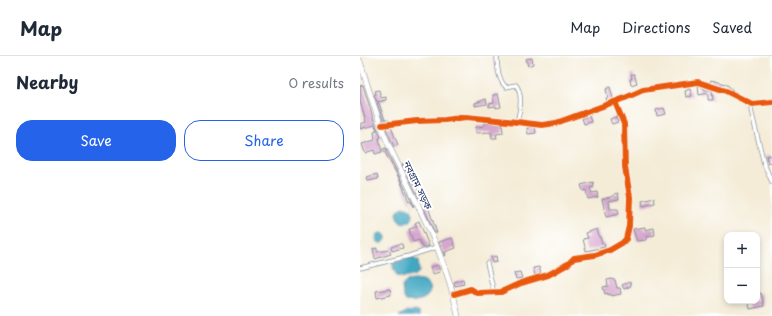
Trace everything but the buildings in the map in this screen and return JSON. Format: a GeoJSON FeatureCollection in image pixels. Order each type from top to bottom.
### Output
{"type":"FeatureCollection","features":[{"type":"Feature","properties":{"kind":"main road","name":"নবগ্রাম সড়ক"},"geometry":{"type":"LineString","coordinates":[[360,61],[374,107],[390,149],[437,247],[454,294],[458,316]]}},
{"type":"Feature","properties":{"kind":"street"},"geometry":{"type":"LineString","coordinates":[[497,56],[499,77],[504,86],[516,85],[518,89],[520,110],[517,122]]}},
{"type":"Feature","properties":{"kind":"street"},"geometry":{"type":"LineString","coordinates":[[382,125],[466,117],[542,125],[556,123],[616,102],[643,90],[698,82],[726,91],[752,104],[772,102]]}},
{"type":"Feature","properties":{"kind":"street"},"geometry":{"type":"LineString","coordinates":[[454,294],[470,289],[477,293],[501,292],[520,283],[548,275],[568,264],[574,258],[595,255],[610,250],[626,239],[629,226],[630,197],[626,177],[624,124],[616,102]]}},
{"type":"Feature","properties":{"kind":"street"},"geometry":{"type":"LineString","coordinates":[[752,104],[751,110],[764,164],[772,182]]}},
{"type":"Feature","properties":{"kind":"street"},"geometry":{"type":"LineString","coordinates":[[360,268],[409,256],[437,247]]}},
{"type":"Feature","properties":{"kind":"street"},"geometry":{"type":"LineString","coordinates":[[488,263],[494,293]]}},
{"type":"Feature","properties":{"kind":"water"},"geometry":{"type":"Polygon","coordinates":[[[405,207],[411,209],[413,215],[411,221],[405,223],[399,221],[397,215],[399,209],[405,207]]]}},
{"type":"Feature","properties":{"kind":"water"},"geometry":{"type":"Polygon","coordinates":[[[379,233],[383,233],[385,234],[385,242],[379,243],[376,240],[376,236],[379,233]]]}},
{"type":"Feature","properties":{"kind":"water"},"geometry":{"type":"Polygon","coordinates":[[[411,257],[418,261],[419,272],[409,277],[397,276],[393,263],[411,257]]]}},
{"type":"Feature","properties":{"kind":"water"},"geometry":{"type":"Polygon","coordinates":[[[415,280],[426,282],[430,292],[421,300],[406,301],[403,296],[402,286],[407,281],[415,280]]]}},
{"type":"Feature","properties":{"kind":"water"},"geometry":{"type":"Polygon","coordinates":[[[406,312],[418,312],[420,316],[399,316],[406,312]]]}},
{"type":"Feature","properties":{"kind":"cycle path"},"geometry":{"type":"LineString","coordinates":[[382,125],[466,117],[542,125],[556,123],[643,90],[698,82],[726,91],[752,104],[772,102]]}},
{"type":"Feature","properties":{"kind":"cycle path"},"geometry":{"type":"LineString","coordinates":[[454,294],[471,289],[477,293],[501,292],[521,283],[548,275],[568,264],[574,258],[595,255],[610,250],[626,239],[629,226],[630,197],[625,167],[624,124],[615,102]]}}]}
